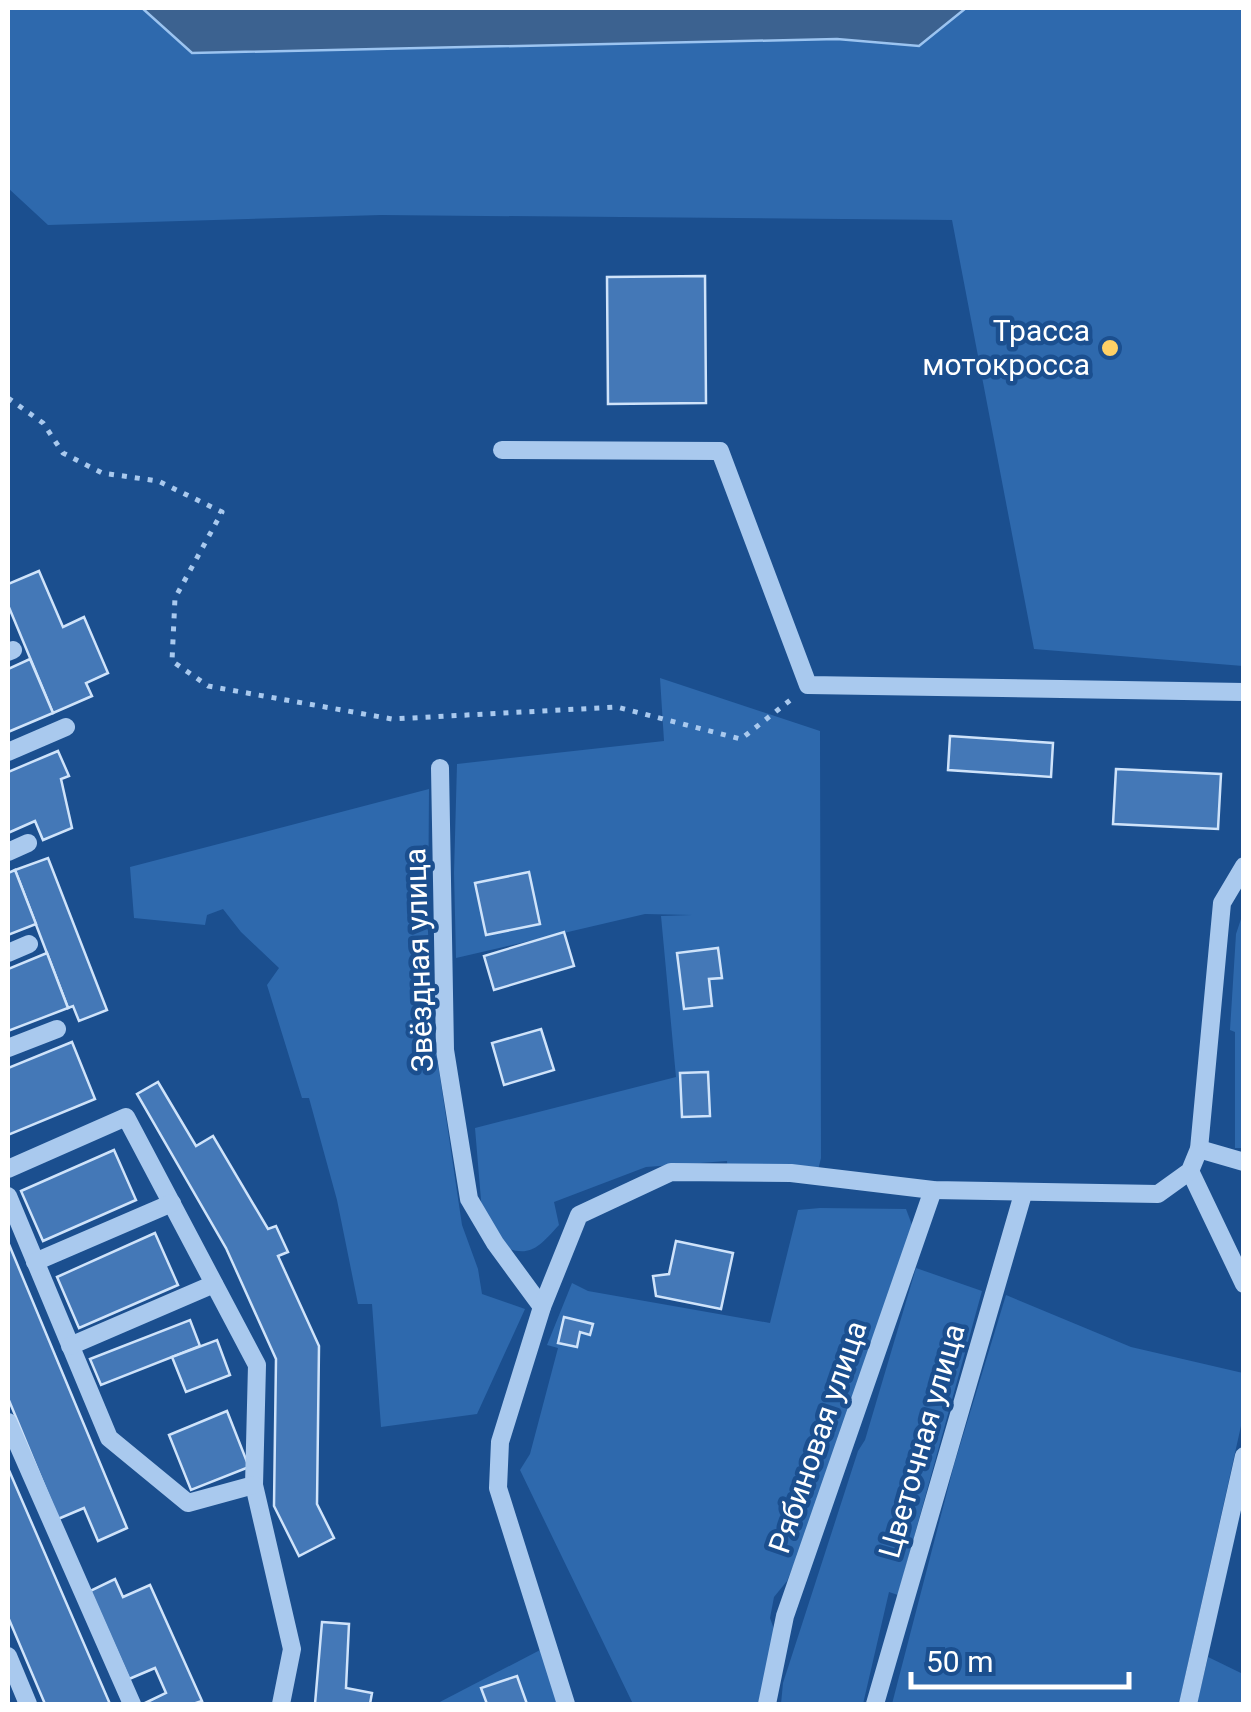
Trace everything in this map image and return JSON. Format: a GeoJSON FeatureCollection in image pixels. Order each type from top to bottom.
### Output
{"type":"FeatureCollection","features":[{"type":"Feature","properties":{"kind":"street"},"geometry":{"type":"LineString","coordinates":[[502,450],[720,451],[808,686],[1244,692]]}},
{"type":"Feature","properties":{"kind":"street"},"geometry":{"type":"LineString","coordinates":[[8,752],[66,727]]}},
{"type":"Feature","properties":{"kind":"street","name":"Звёздная улица"},"geometry":{"type":"LineString","coordinates":[[440,768],[445,1050],[469,1199],[494,1243],[542,1307]]}},
{"type":"Feature","properties":{"kind":"street"},"geometry":{"type":"LineString","coordinates":[[8,852],[28,844]]}},
{"type":"Feature","properties":{"kind":"street"},"geometry":{"type":"LineString","coordinates":[[566,1704],[498,1488],[500,1442],[542,1307],[579,1214],[671,1172],[791,1172],[933,1190],[1158,1194],[1190,1171],[1199,1149],[1222,904],[1244,866]]}},
{"type":"Feature","properties":{"kind":"street"},"geometry":{"type":"LineString","coordinates":[[8,952],[29,944]]}},
{"type":"Feature","properties":{"kind":"street"},"geometry":{"type":"LineString","coordinates":[[8,1048],[58,1029]]}},
{"type":"Feature","properties":{"kind":"street"},"geometry":{"type":"LineString","coordinates":[[8,1170],[126,1117],[257,1365],[254,1485],[292,1649],[280,1704]]}},
{"type":"Feature","properties":{"kind":"street"},"geometry":{"type":"LineString","coordinates":[[1199,1149],[1244,1162]]}},
{"type":"Feature","properties":{"kind":"street"},"geometry":{"type":"LineString","coordinates":[[1190,1171],[1244,1284]]}},
{"type":"Feature","properties":{"kind":"street","name":"Рябиновая улица"},"geometry":{"type":"LineString","coordinates":[[767,1704],[784,1616],[933,1190]]}},
{"type":"Feature","properties":{"kind":"street","name":"Цветочная улица"},"geometry":{"type":"LineString","coordinates":[[875,1704],[1023,1194]]}},
{"type":"Feature","properties":{"kind":"street"},"geometry":{"type":"LineString","coordinates":[[8,1196],[109,1438],[188,1503],[254,1485]]}},
{"type":"Feature","properties":{"kind":"street"},"geometry":{"type":"LineString","coordinates":[[35,1262],[172,1204]]}},
{"type":"Feature","properties":{"kind":"street"},"geometry":{"type":"LineString","coordinates":[[70,1346],[214,1284]]}},
{"type":"Feature","properties":{"kind":"street"},"geometry":{"type":"LineString","coordinates":[[8,1422],[132,1704]]}},
{"type":"Feature","properties":{"kind":"street"},"geometry":{"type":"LineString","coordinates":[[1188,1704],[1244,1456]]}},
{"type":"Feature","properties":{"kind":"street"},"geometry":{"type":"LineString","coordinates":[[8,1656],[28,1704]]}},
{"type":"Feature","properties":{"kind":"path"},"geometry":{"type":"LineString","coordinates":[[8,398],[43,423],[62,453],[102,473],[158,481],[222,512],[175,598],[172,661],[208,686],[392,719],[617,708],[741,739],[808,686]]}},
{"type":"Feature","properties":{"kind":"shaded area"},"geometry":{"type":"Polygon","coordinates":[[[8,8],[1243,8],[1243,666],[1034,649],[952,220],[381,215],[48,225],[8,188],[8,8]]]}},
{"type":"Feature","properties":{"kind":"shaded area"},"geometry":{"type":"Polygon","coordinates":[[[142,8],[966,8],[919,46],[837,39],[192,53],[142,8]]]}},
{"type":"Feature","properties":{"kind":"shaded area"},"geometry":{"type":"Polygon","coordinates":[[[660,678],[820,731],[821,1158],[816,1178],[728,1176],[727,1161],[646,1167],[554,1202],[559,1225],[544,1241],[531,1250],[507,1249],[496,1244],[482,1212],[475,1128],[676,1077],[661,916],[692,915],[645,914],[456,958],[457,764],[664,741],[660,678]]]}},
{"type":"Feature","properties":{"kind":"shaded area"},"geometry":{"type":"Polygon","coordinates":[[[429,789],[428,932],[433,1030],[462,1225],[478,1269],[482,1294],[525,1309],[477,1414],[381,1427],[372,1304],[358,1304],[337,1200],[309,1098],[302,1098],[267,985],[279,968],[223,909],[207,915],[205,925],[134,918],[130,867],[429,789]]]}},
{"type":"Feature","properties":{"kind":"shaded area"},"geometry":{"type":"Polygon","coordinates":[[[1243,913],[1244,1148],[1235,1148],[1235,1032],[1230,1030],[1236,934],[1243,913]]]}},
{"type":"Feature","properties":{"kind":"shaded area"},"geometry":{"type":"Polygon","coordinates":[[[906,1209],[912,1225],[817,1508],[787,1581],[774,1597],[770,1618],[775,1632],[758,1704],[633,1704],[520,1470],[530,1454],[558,1348],[547,1345],[572,1283],[588,1291],[770,1323],[798,1210],[906,1209]]]}},
{"type":"Feature","properties":{"kind":"shaded area"},"geometry":{"type":"Polygon","coordinates":[[[916,1268],[982,1291],[898,1595],[889,1592],[863,1704],[781,1704],[783,1683],[858,1451],[865,1440],[916,1268]]]}},
{"type":"Feature","properties":{"kind":"shaded area"},"geometry":{"type":"Polygon","coordinates":[[[1006,1295],[1131,1347],[1243,1373],[1243,1417],[1179,1704],[892,1704],[954,1465],[1006,1295]]]}},
{"type":"Feature","properties":{"kind":"shaded area"},"geometry":{"type":"Polygon","coordinates":[[[542,1649],[562,1704],[436,1704],[542,1649]]]}},
{"type":"Feature","properties":{"kind":"shaded area"},"geometry":{"type":"Polygon","coordinates":[[[1208,1657],[1243,1674],[1243,1704],[1197,1704],[1208,1657]]]}},
{"type":"Feature","properties":{"kind":"building"},"geometry":{"type":"Polygon","coordinates":[[[705,276],[706,403],[608,404],[607,277],[705,276]]]}},
{"type":"Feature","properties":{"kind":"building"},"geometry":{"type":"Polygon","coordinates":[[[39,571],[63,627],[84,617],[108,673],[86,683],[92,696],[53,713],[8,605],[8,584],[39,571]]]}},
{"type":"Feature","properties":{"kind":"building"},"geometry":{"type":"Polygon","coordinates":[[[30,659],[53,713],[8,732],[8,669],[30,659]]]}},
{"type":"Feature","properties":{"kind":"building"},"geometry":{"type":"Polygon","coordinates":[[[950,736],[1053,743],[1051,777],[948,770],[950,736]]]}},
{"type":"Feature","properties":{"kind":"building"},"geometry":{"type":"Polygon","coordinates":[[[58,751],[69,776],[61,779],[72,828],[43,840],[35,821],[8,833],[8,772],[58,751]]]}},
{"type":"Feature","properties":{"kind":"building"},"geometry":{"type":"Polygon","coordinates":[[[1116,769],[1221,774],[1218,829],[1113,824],[1116,769]]]}},
{"type":"Feature","properties":{"kind":"building"},"geometry":{"type":"Polygon","coordinates":[[[48,858],[107,1010],[79,1021],[73,1006],[68,1008],[15,870],[48,858]]]}},
{"type":"Feature","properties":{"kind":"building"},"geometry":{"type":"Polygon","coordinates":[[[15,870],[36,924],[8,935],[8,873],[15,870]]]}},
{"type":"Feature","properties":{"kind":"building"},"geometry":{"type":"Polygon","coordinates":[[[529,872],[540,924],[486,935],[475,883],[529,872]]]}},
{"type":"Feature","properties":{"kind":"building"},"geometry":{"type":"Polygon","coordinates":[[[564,932],[574,966],[494,990],[484,956],[564,932]]]}},
{"type":"Feature","properties":{"kind":"building"},"geometry":{"type":"Polygon","coordinates":[[[718,948],[722,978],[709,979],[712,1006],[684,1009],[677,953],[718,948]]]}},
{"type":"Feature","properties":{"kind":"building"},"geometry":{"type":"Polygon","coordinates":[[[47,953],[68,1008],[8,1031],[8,969],[47,953]]]}},
{"type":"Feature","properties":{"kind":"building"},"geometry":{"type":"Polygon","coordinates":[[[541,1029],[554,1070],[504,1085],[492,1043],[541,1029]]]}},
{"type":"Feature","properties":{"kind":"building"},"geometry":{"type":"Polygon","coordinates":[[[72,1042],[95,1099],[8,1135],[8,1068],[72,1042]]]}},
{"type":"Feature","properties":{"kind":"building"},"geometry":{"type":"Polygon","coordinates":[[[708,1072],[710,1116],[682,1117],[680,1073],[708,1072]]]}},
{"type":"Feature","properties":{"kind":"building"},"geometry":{"type":"Polygon","coordinates":[[[158,1082],[196,1146],[213,1136],[268,1229],[276,1226],[288,1252],[278,1256],[319,1346],[317,1504],[334,1538],[299,1556],[274,1506],[276,1359],[226,1248],[137,1094],[158,1082]]]}},
{"type":"Feature","properties":{"kind":"building"},"geometry":{"type":"Polygon","coordinates":[[[114,1150],[136,1200],[43,1241],[21,1191],[114,1150]]]}},
{"type":"Feature","properties":{"kind":"building"},"geometry":{"type":"Polygon","coordinates":[[[155,1233],[178,1285],[79,1328],[57,1277],[155,1233]]]}},
{"type":"Feature","properties":{"kind":"building"},"geometry":{"type":"Polygon","coordinates":[[[676,1241],[733,1253],[721,1309],[656,1296],[653,1276],[669,1274],[676,1241]]]}},
{"type":"Feature","properties":{"kind":"building"},"geometry":{"type":"Polygon","coordinates":[[[8,1242],[127,1528],[98,1541],[84,1508],[58,1519],[8,1398],[8,1242]]]}},
{"type":"Feature","properties":{"kind":"building"},"geometry":{"type":"Polygon","coordinates":[[[564,1317],[593,1324],[590,1335],[580,1332],[577,1347],[558,1343],[564,1317]]]}},
{"type":"Feature","properties":{"kind":"building"},"geometry":{"type":"Polygon","coordinates":[[[190,1320],[200,1346],[101,1385],[90,1359],[190,1320]]]}},
{"type":"Feature","properties":{"kind":"building"},"geometry":{"type":"Polygon","coordinates":[[[217,1340],[230,1375],[186,1392],[172,1357],[217,1340]]]}},
{"type":"Feature","properties":{"kind":"building"},"geometry":{"type":"Polygon","coordinates":[[[227,1411],[249,1467],[191,1490],[169,1435],[227,1411]]]}},
{"type":"Feature","properties":{"kind":"building"},"geometry":{"type":"Polygon","coordinates":[[[8,1468],[110,1704],[45,1704],[8,1617],[8,1468]]]}},
{"type":"Feature","properties":{"kind":"building"},"geometry":{"type":"Polygon","coordinates":[[[115,1579],[123,1597],[150,1585],[202,1701],[143,1704],[166,1693],[155,1668],[129,1679],[90,1591],[115,1579]]]}},
{"type":"Feature","properties":{"kind":"building"},"geometry":{"type":"Polygon","coordinates":[[[322,1622],[349,1624],[346,1688],[372,1693],[370,1704],[315,1704],[322,1622]]]}},
{"type":"Feature","properties":{"kind":"building"},"geometry":{"type":"Polygon","coordinates":[[[517,1676],[527,1704],[487,1704],[481,1688],[517,1676]]]}},
{"type":"Feature","properties":{"kind":"place","name":"Трасса мотокросса"},"geometry":{"type":"Point","coordinates":[1110,348]}}]}
